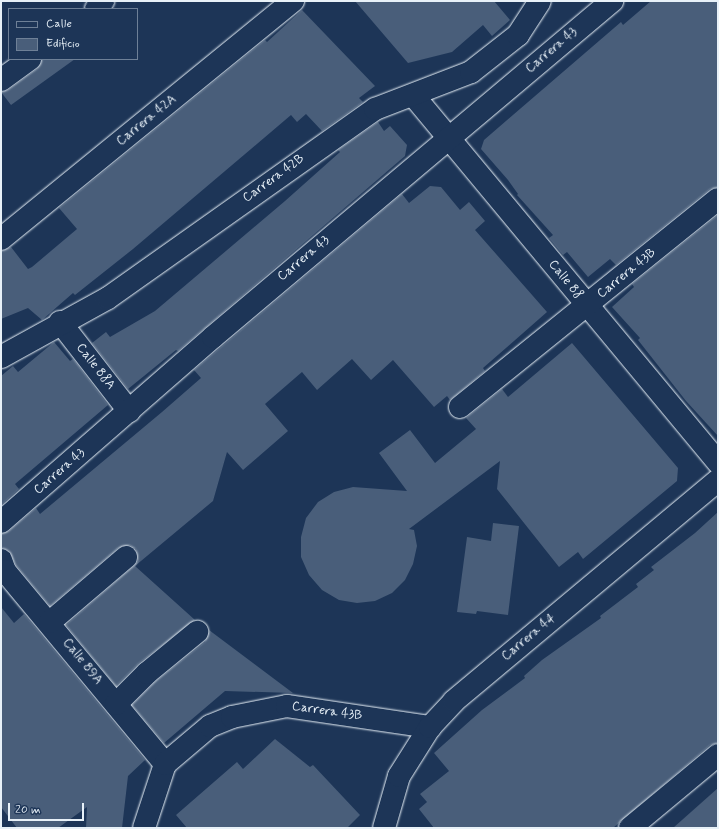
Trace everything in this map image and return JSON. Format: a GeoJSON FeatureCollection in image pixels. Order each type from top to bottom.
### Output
{"type":"FeatureCollection","features":[{"type":"Feature","properties":{"kind":"street","name":"Carrera 42A"},"geometry":{"type":"LineString","coordinates":[[1,239],[293,1]]}},
{"type":"Feature","properties":{"kind":"street","name":"Carrera 42B"},"geometry":{"type":"LineString","coordinates":[[1,357],[60,322],[108,298],[146,273],[326,142],[375,109],[470,72],[495,56],[518,35],[540,1]]}},
{"type":"Feature","properties":{"kind":"street","name":"Carrera 43"},"geometry":{"type":"LineString","coordinates":[[1,522],[448,137],[612,1]]}},
{"type":"Feature","properties":{"kind":"street"},"geometry":{"type":"LineString","coordinates":[[1,80],[29,60]]}},
{"type":"Feature","properties":{"kind":"street","name":"Calle 88"},"geometry":{"type":"LineString","coordinates":[[413,95],[718,463]]}},
{"type":"Feature","properties":{"kind":"street","name":"Carrera 43B"},"geometry":{"type":"LineString","coordinates":[[460,407],[718,199]]}},
{"type":"Feature","properties":{"kind":"street","name":"Calle 88A"},"geometry":{"type":"LineString","coordinates":[[60,322],[129,411]]}},
{"type":"Feature","properties":{"kind":"street","name":"Carrera 44"},"geometry":{"type":"LineString","coordinates":[[384,828],[398,776],[430,727],[454,701],[718,480]]}},
{"type":"Feature","properties":{"kind":"street"},"geometry":{"type":"LineString","coordinates":[[50,622],[126,557]]}},
{"type":"Feature","properties":{"kind":"street","name":"Calle 89A"},"geometry":{"type":"LineString","coordinates":[[1,560],[5,571],[50,622],[164,764]]}},
{"type":"Feature","properties":{"kind":"street"},"geometry":{"type":"LineString","coordinates":[[116,704],[147,673],[196,632]]}},
{"type":"Feature","properties":{"kind":"street","name":"Carrera 43B"},"geometry":{"type":"LineString","coordinates":[[164,764],[210,726],[239,715],[287,706],[430,727]]}},
{"type":"Feature","properties":{"kind":"street"},"geometry":{"type":"LineString","coordinates":[[630,828],[718,755]]}},
{"type":"Feature","properties":{"kind":"street"},"geometry":{"type":"LineString","coordinates":[[144,828],[164,764]]}},
{"type":"Feature","properties":{"kind":"building"},"geometry":{"type":"Polygon","coordinates":[[[355,1],[494,1],[510,20],[492,36],[483,25],[452,52],[408,63],[355,1]]]}},
{"type":"Feature","properties":{"kind":"building"},"geometry":{"type":"Polygon","coordinates":[[[651,1],[718,1],[718,187],[710,189],[616,265],[610,259],[588,277],[567,252],[563,255],[549,238],[553,235],[517,195],[518,194],[508,180],[481,149],[484,140],[621,22],[623,25],[651,1]]]}},
{"type":"Feature","properties":{"kind":"building"},"geometry":{"type":"Polygon","coordinates":[[[302,10],[375,86],[359,98],[363,102],[322,131],[306,114],[297,122],[291,115],[133,249],[75,295],[73,293],[42,320],[28,308],[1,319],[1,251],[11,247],[28,269],[32,267],[77,229],[59,208],[265,40],[267,42],[302,10]]]}},
{"type":"Feature","properties":{"kind":"building"},"geometry":{"type":"Polygon","coordinates":[[[42,60],[74,60],[11,105],[1,92],[8,90],[37,69],[42,60]]]}},
{"type":"Feature","properties":{"kind":"building"},"geometry":{"type":"Polygon","coordinates":[[[378,122],[384,131],[390,126],[407,145],[405,156],[178,351],[176,350],[128,389],[92,343],[106,332],[110,337],[155,311],[285,201],[340,152],[338,150],[378,122]]]}},
{"type":"Feature","properties":{"kind":"building"},"geometry":{"type":"Polygon","coordinates":[[[430,186],[441,187],[460,210],[469,202],[485,221],[475,230],[547,312],[483,368],[485,371],[450,400],[447,396],[434,407],[393,360],[371,380],[352,359],[317,390],[302,372],[265,404],[288,431],[243,470],[227,452],[213,501],[135,566],[195,620],[139,663],[116,686],[66,625],[134,566],[138,561],[136,549],[130,545],[118,548],[50,606],[16,565],[9,551],[1,547],[1,534],[9,531],[36,508],[40,514],[162,412],[201,378],[194,370],[402,194],[409,203],[430,186]]]}},
{"type":"Feature","properties":{"kind":"building"},"geometry":{"type":"Polygon","coordinates":[[[718,215],[718,436],[686,401],[638,340],[640,338],[612,307],[634,287],[632,284],[718,215]]]}},
{"type":"Feature","properties":{"kind":"building"},"geometry":{"type":"Polygon","coordinates":[[[54,342],[70,361],[73,359],[108,405],[15,484],[19,489],[1,505],[1,376],[13,366],[18,372],[54,342]]]}},
{"type":"Feature","properties":{"kind":"building"},"geometry":{"type":"Polygon","coordinates":[[[572,343],[678,468],[677,481],[583,559],[578,552],[559,567],[497,489],[500,461],[409,529],[414,530],[417,546],[413,564],[405,580],[392,593],[375,601],[357,603],[339,600],[322,590],[309,575],[301,557],[301,537],[306,518],[318,502],[334,492],[353,487],[407,491],[379,453],[410,430],[435,463],[476,429],[466,418],[502,389],[508,397],[572,343]]]}},
{"type":"Feature","properties":{"kind":"building"},"geometry":{"type":"Polygon","coordinates":[[[718,512],[718,743],[710,745],[613,828],[434,828],[419,809],[427,802],[420,794],[449,771],[434,753],[482,710],[525,678],[524,676],[542,660],[601,618],[600,616],[638,587],[636,584],[654,570],[651,567],[695,533],[718,512]]]}},
{"type":"Feature","properties":{"kind":"building"},"geometry":{"type":"Polygon","coordinates":[[[493,523],[519,526],[508,615],[477,611],[476,614],[457,612],[467,537],[491,541],[493,523]]]}},
{"type":"Feature","properties":{"kind":"building"},"geometry":{"type":"Polygon","coordinates":[[[1,607],[14,623],[24,614],[145,760],[128,776],[122,828],[86,828],[87,807],[58,828],[17,828],[1,807],[1,607]]]}},
{"type":"Feature","properties":{"kind":"building"},"geometry":{"type":"Polygon","coordinates":[[[209,630],[293,693],[225,691],[164,743],[132,705],[155,682],[205,642],[209,630]]]}},
{"type":"Feature","properties":{"kind":"building"},"geometry":{"type":"Polygon","coordinates":[[[275,739],[310,767],[313,765],[360,815],[347,828],[187,828],[176,815],[237,762],[243,769],[275,739]]]}},
{"type":"Feature","properties":{"kind":"building"},"geometry":{"type":"Polygon","coordinates":[[[718,788],[718,828],[673,828],[718,788]]]}}]}
